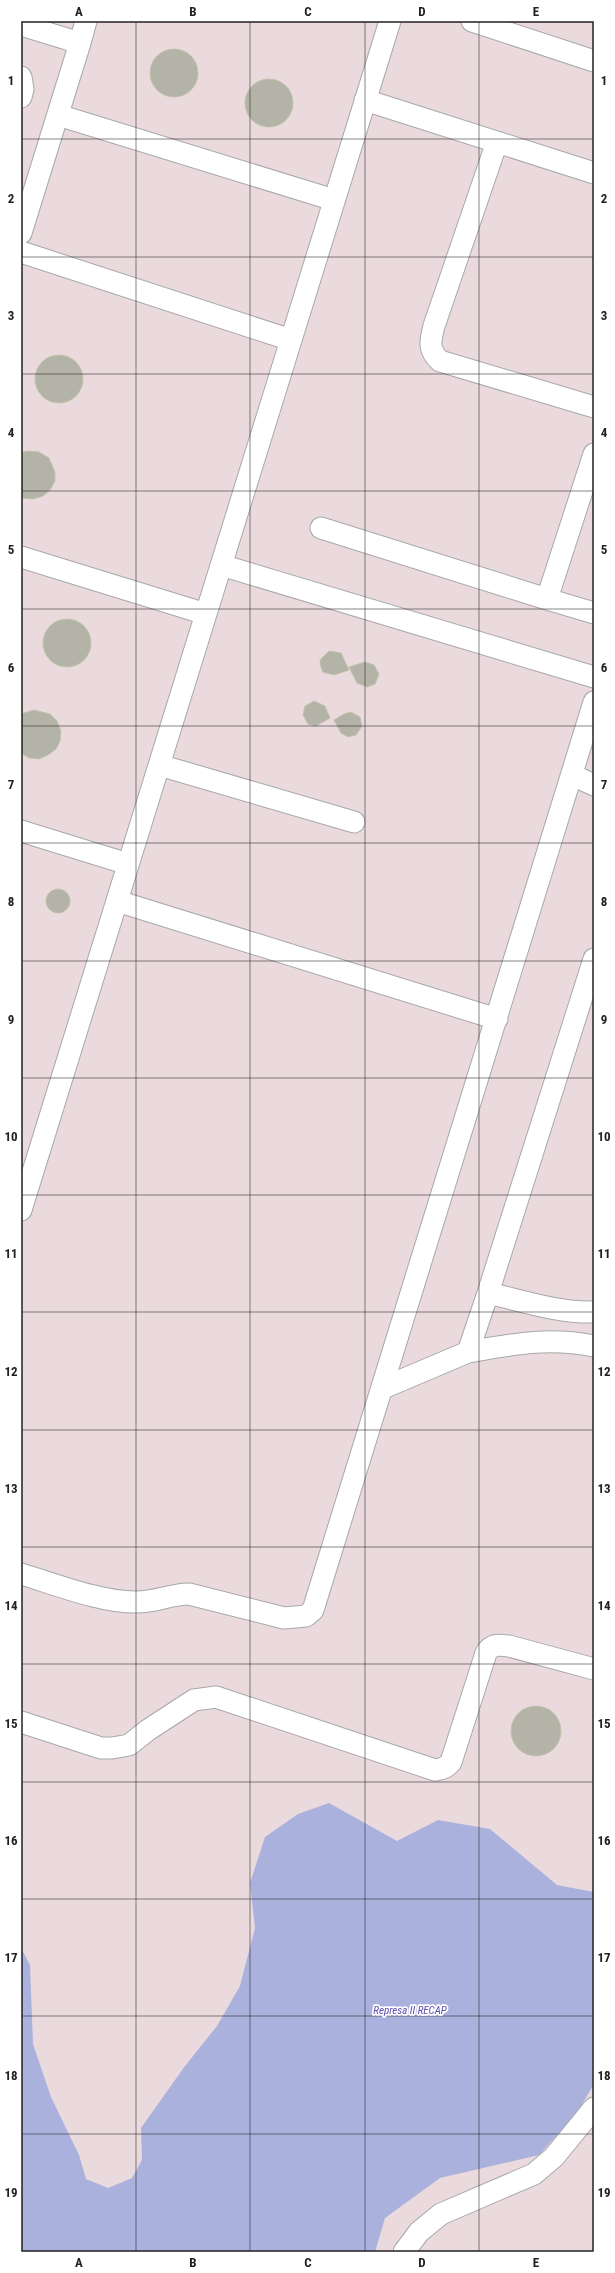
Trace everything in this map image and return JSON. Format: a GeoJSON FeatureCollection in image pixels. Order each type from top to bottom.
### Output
{"type":"FeatureCollection","features":[{"type":"Feature","properties":{"kind":"lane"},"geometry":{"type":"LineString","coordinates":[[21,233],[86,21]]}},
{"type":"Feature","properties":{"kind":"lane"},"geometry":{"type":"LineString","coordinates":[[21,1210],[390,21]]}},
{"type":"Feature","properties":{"kind":"lane"},"geometry":{"type":"LineString","coordinates":[[472,21],[594,61]]}},
{"type":"Feature","properties":{"kind":"lane"},"geometry":{"type":"LineString","coordinates":[[21,25],[80,43]]}},
{"type":"Feature","properties":{"kind":"lane"},"geometry":{"type":"LineString","coordinates":[[21,77],[23,89],[21,97]]}},
{"type":"Feature","properties":{"kind":"lane"},"geometry":{"type":"LineString","coordinates":[[365,100],[594,173]]}},
{"type":"Feature","properties":{"kind":"lane"},"geometry":{"type":"LineString","coordinates":[[58,115],[334,200]]}},
{"type":"Feature","properties":{"kind":"lane"},"geometry":{"type":"LineString","coordinates":[[498,142],[434,326],[430,348],[433,355],[440,361],[594,407]]}},
{"type":"Feature","properties":{"kind":"lane"},"geometry":{"type":"LineString","coordinates":[[21,252],[291,340]]}},
{"type":"Feature","properties":{"kind":"lane"},"geometry":{"type":"LineString","coordinates":[[547,599],[594,454]]}},
{"type":"Feature","properties":{"kind":"lane"},"geometry":{"type":"LineString","coordinates":[[321,528],[594,613]]}},
{"type":"Feature","properties":{"kind":"lane"},"geometry":{"type":"LineString","coordinates":[[21,557],[206,614]]}},
{"type":"Feature","properties":{"kind":"lane"},"geometry":{"type":"LineString","coordinates":[[221,565],[594,677]]}},
{"type":"Feature","properties":{"kind":"lane"},"geometry":{"type":"LineString","coordinates":[[21,1574],[116,1601],[136,1603],[177,1594],[189,1594],[284,1618],[306,1616],[313,1610],[383,1388],[594,702]]}},
{"type":"Feature","properties":{"kind":"lane"},"geometry":{"type":"LineString","coordinates":[[159,765],[354,822]]}},
{"type":"Feature","properties":{"kind":"lane"},"geometry":{"type":"LineString","coordinates":[[572,775],[594,785]]}},
{"type":"Feature","properties":{"kind":"lane"},"geometry":{"type":"LineString","coordinates":[[21,831],[128,864]]}},
{"type":"Feature","properties":{"kind":"lane"},"geometry":{"type":"LineString","coordinates":[[117,901],[497,1018]]}},
{"type":"Feature","properties":{"kind":"lane"},"geometry":{"type":"LineString","coordinates":[[468,1352],[594,959]]}},
{"type":"Feature","properties":{"kind":"lane"},"geometry":{"type":"LineString","coordinates":[[488,1293],[554,1309],[594,1312]]}},
{"type":"Feature","properties":{"kind":"lane"},"geometry":{"type":"LineString","coordinates":[[383,1388],[468,1352],[535,1340],[571,1341],[594,1346]]}},
{"type":"Feature","properties":{"kind":"lane"},"geometry":{"type":"LineString","coordinates":[[21,1722],[101,1748],[112,1748],[129,1745],[148,1730],[194,1700],[216,1697],[435,1770],[441,1770],[451,1762],[486,1653],[491,1647],[496,1644],[510,1646],[594,1669]]}},
{"type":"Feature","properties":{"kind":"lane"},"geometry":{"type":"LineString","coordinates":[[404,2252],[419,2232],[441,2214],[534,2174],[554,2157],[594,2108]]}},
{"type":"Feature","properties":{"kind":"shaded area"},"geometry":{"type":"Polygon","coordinates":[[[21,21],[594,21],[594,2252],[21,2252],[21,21]]]}},
{"type":"Feature","properties":{"kind":"water","name":"Represa II RECAP"},"geometry":{"type":"Polygon","coordinates":[[[329,1803],[397,1841],[438,1820],[490,1829],[557,1885],[594,1892],[594,2084],[577,2113],[539,2155],[440,2178],[385,2218],[375,2252],[21,2252],[21,1948],[30,1965],[33,2044],[51,2097],[79,2155],[86,2179],[108,2188],[132,2178],[142,2160],[141,2128],[185,2066],[217,2026],[240,1986],[255,1928],[250,1883],[265,1837],[298,1814],[329,1803]]]}},
{"type":"Feature","properties":{"kind":"building"},"geometry":{"type":"Polygon","coordinates":[[[169,49],[179,49],[188,53],[194,59],[197,64],[197,82],[188,93],[179,97],[169,97],[160,93],[154,87],[150,78],[150,68],[154,59],[160,53],[169,49]]]}},
{"type":"Feature","properties":{"kind":"building"},"geometry":{"type":"Polygon","coordinates":[[[264,79],[274,79],[283,83],[289,89],[292,94],[292,112],[283,123],[274,127],[264,127],[255,123],[249,117],[245,108],[245,98],[249,89],[255,83],[264,79]]]}},
{"type":"Feature","properties":{"kind":"building"},"geometry":{"type":"Polygon","coordinates":[[[54,355],[64,355],[73,359],[79,365],[82,370],[82,388],[73,399],[64,403],[54,403],[45,399],[39,393],[35,384],[35,374],[39,365],[45,359],[54,355]]]}},
{"type":"Feature","properties":{"kind":"building"},"geometry":{"type":"Polygon","coordinates":[[[21,452],[39,452],[49,458],[55,472],[55,481],[50,490],[43,496],[33,499],[21,498],[21,452]]]}},
{"type":"Feature","properties":{"kind":"building"},"geometry":{"type":"Polygon","coordinates":[[[62,619],[72,619],[81,623],[87,629],[90,634],[90,652],[81,663],[72,667],[62,667],[53,663],[47,657],[43,648],[43,638],[47,629],[53,623],[62,619]]]}},
{"type":"Feature","properties":{"kind":"building"},"geometry":{"type":"Polygon","coordinates":[[[329,651],[341,653],[349,670],[334,675],[323,672],[320,660],[329,651]]]}},
{"type":"Feature","properties":{"kind":"building"},"geometry":{"type":"Polygon","coordinates":[[[365,662],[374,665],[379,674],[375,684],[367,687],[357,683],[349,667],[365,662]]]}},
{"type":"Feature","properties":{"kind":"building"},"geometry":{"type":"Polygon","coordinates":[[[314,701],[325,706],[330,718],[316,726],[308,724],[303,715],[305,706],[314,701]]]}},
{"type":"Feature","properties":{"kind":"building"},"geometry":{"type":"Polygon","coordinates":[[[34,710],[50,714],[57,721],[61,731],[60,741],[56,749],[39,759],[29,758],[21,753],[21,714],[34,710]]]}},
{"type":"Feature","properties":{"kind":"building"},"geometry":{"type":"Polygon","coordinates":[[[351,712],[360,717],[362,726],[356,735],[348,737],[341,733],[334,720],[351,712]]]}},
{"type":"Feature","properties":{"kind":"building"},"geometry":{"type":"Polygon","coordinates":[[[53,889],[63,889],[70,896],[70,906],[63,913],[53,913],[46,906],[46,896],[53,889]]]}},
{"type":"Feature","properties":{"kind":"building"},"geometry":{"type":"Polygon","coordinates":[[[531,1706],[541,1706],[554,1713],[561,1726],[561,1736],[554,1749],[541,1756],[531,1756],[522,1752],[515,1745],[511,1736],[511,1726],[515,1717],[522,1710],[531,1706]]]}}]}
